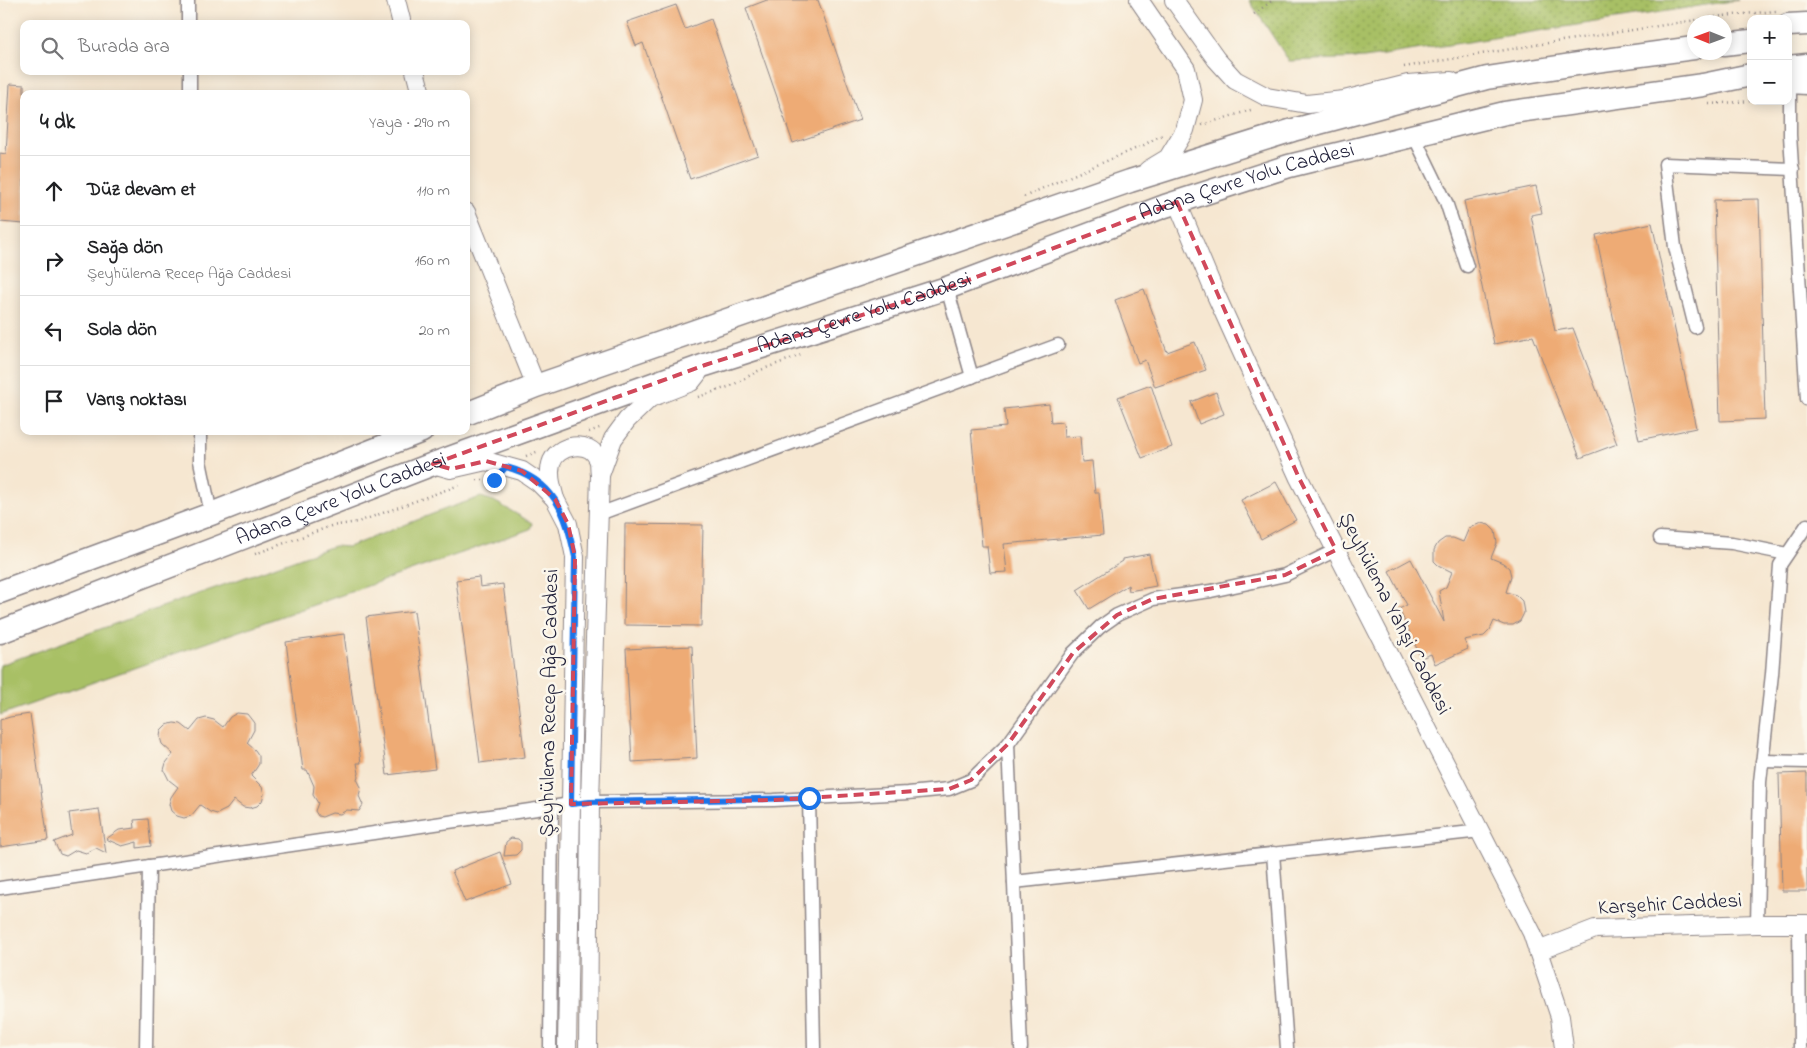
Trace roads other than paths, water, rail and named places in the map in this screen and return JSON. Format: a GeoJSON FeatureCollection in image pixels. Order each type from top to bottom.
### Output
{"type":"FeatureCollection","features":[{"type":"Feature","properties":{"kind":"highway"},"geometry":{"type":"LineString","coordinates":[[1792,25],[1807,24]]}},
{"type":"Feature","properties":{"kind":"highway"},"geometry":{"type":"LineString","coordinates":[[1732,31],[1747,29]]}},
{"type":"Feature","properties":{"kind":"highway"},"geometry":{"type":"LineString","coordinates":[[1597,61],[1687,38]]}},
{"type":"Feature","properties":{"kind":"highway"},"geometry":{"type":"LineString","coordinates":[[1792,38],[1807,38]]}},
{"type":"Feature","properties":{"kind":"highway"},"geometry":{"type":"LineString","coordinates":[[1732,43],[1747,41]]}},
{"type":"Feature","properties":{"kind":"highway","name":"Adana Çevre Yolu Caddesi"},"geometry":{"type":"LineString","coordinates":[[470,412],[536,386],[1130,181],[1292,130],[1487,78],[1687,49]]}},
{"type":"Feature","properties":{"kind":"highway"},"geometry":{"type":"LineString","coordinates":[[1793,79],[1807,65]]}},
{"type":"Feature","properties":{"kind":"highway","name":"Adana Çevre Yolu Caddesi"},"geometry":{"type":"LineString","coordinates":[[0,632],[433,464],[705,365],[947,288],[1177,202],[1289,166],[1413,134],[1505,113],[1702,95],[1747,77]]}},
{"type":"Feature","properties":{"kind":"highway"},"geometry":{"type":"LineString","coordinates":[[1702,95],[1747,84]]}},
{"type":"Feature","properties":{"kind":"highway","name":"Adana Çevre Yolu Caddesi"},"geometry":{"type":"LineString","coordinates":[[0,592],[211,514],[412,435]]}},
{"type":"Feature","properties":{"kind":"street"},"geometry":{"type":"LineString","coordinates":[[188,0],[188,20]]}},
{"type":"Feature","properties":{"kind":"street"},"geometry":{"type":"LineString","coordinates":[[396,0],[401,20]]}},
{"type":"Feature","properties":{"kind":"street"},"geometry":{"type":"LineString","coordinates":[[1130,181],[1168,158],[1184,130],[1193,100],[1186,69],[1139,0]]}},
{"type":"Feature","properties":{"kind":"street"},"geometry":{"type":"LineString","coordinates":[[1174,0],[1216,59],[1235,80],[1267,97],[1307,104],[1344,100],[1408,84],[1487,78]]}},
{"type":"Feature","properties":{"kind":"street"},"geometry":{"type":"LineString","coordinates":[[190,75],[190,90]]}},
{"type":"Feature","properties":{"kind":"street"},"geometry":{"type":"LineString","coordinates":[[416,75],[420,90]]}},
{"type":"Feature","properties":{"kind":"street"},"geometry":{"type":"LineString","coordinates":[[1793,79],[1790,135],[1807,399]]}},
{"type":"Feature","properties":{"kind":"street"},"geometry":{"type":"LineString","coordinates":[[1413,134],[1446,202],[1467,266]]}},
{"type":"Feature","properties":{"kind":"street"},"geometry":{"type":"LineString","coordinates":[[1695,327],[1675,247],[1665,164],[1793,169]]}},
{"type":"Feature","properties":{"kind":"street","name":"Şeyhülema Yahşi Caddesi"},"geometry":{"type":"LineString","coordinates":[[1177,202],[1215,293],[1299,478],[1532,933],[1560,1017],[1564,1048]]}},
{"type":"Feature","properties":{"kind":"street"},"geometry":{"type":"LineString","coordinates":[[470,222],[536,386]]}},
{"type":"Feature","properties":{"kind":"street"},"geometry":{"type":"LineString","coordinates":[[947,288],[972,377]]}},
{"type":"Feature","properties":{"kind":"street"},"geometry":{"type":"LineString","coordinates":[[599,514],[1058,345]]}},
{"type":"Feature","properties":{"kind":"street","name":"Şeyhülema Recep Ağa Caddesi"},"geometry":{"type":"LineString","coordinates":[[588,1048],[590,802],[600,475],[613,440],[627,420],[650,398],[691,382],[705,365]]}},
{"type":"Feature","properties":{"kind":"street"},"geometry":{"type":"LineString","coordinates":[[200,435],[200,461],[211,514]]}},
{"type":"Feature","properties":{"kind":"street"},"geometry":{"type":"LineString","coordinates":[[555,499],[550,480],[551,462],[563,449],[576,445],[591,450],[598,459],[600,475]]}},
{"type":"Feature","properties":{"kind":"street","name":"Şeyhülema Recep Ağa Caddesi"},"geometry":{"type":"LineString","coordinates":[[433,464],[451,469],[486,461],[522,471],[538,482],[555,499],[568,524],[575,557],[567,1048]]}},
{"type":"Feature","properties":{"kind":"street"},"geometry":{"type":"LineString","coordinates":[[1757,924],[1760,782],[1772,674],[1780,565],[1807,525]]}},
{"type":"Feature","properties":{"kind":"street"},"geometry":{"type":"LineString","coordinates":[[1660,538],[1732,543],[1787,554]]}},
{"type":"Feature","properties":{"kind":"street"},"geometry":{"type":"LineString","coordinates":[[0,888],[590,802],[809,798],[949,789],[971,780],[1008,744],[1073,653],[1100,627],[1117,615],[1153,599],[1211,591],[1286,575],[1336,550]]}},
{"type":"Feature","properties":{"kind":"street"},"geometry":{"type":"LineString","coordinates":[[1008,744],[1022,1048]]}},
{"type":"Feature","properties":{"kind":"street"},"geometry":{"type":"LineString","coordinates":[[1762,761],[1807,762]]}},
{"type":"Feature","properties":{"kind":"street"},"geometry":{"type":"LineString","coordinates":[[809,798],[814,1048]]}},
{"type":"Feature","properties":{"kind":"street"},"geometry":{"type":"LineString","coordinates":[[550,1048],[552,808]]}},
{"type":"Feature","properties":{"kind":"street"},"geometry":{"type":"LineString","coordinates":[[1014,882],[1481,831]]}},
{"type":"Feature","properties":{"kind":"street"},"geometry":{"type":"LineString","coordinates":[[1273,853],[1287,1048]]}},
{"type":"Feature","properties":{"kind":"street"},"geometry":{"type":"LineString","coordinates":[[146,1048],[149,866]]}},
{"type":"Feature","properties":{"kind":"street"},"geometry":{"type":"LineString","coordinates":[[1800,1048],[1803,924]]}},
{"type":"Feature","properties":{"kind":"street","name":"Karşehir Caddesi"},"geometry":{"type":"LineString","coordinates":[[1538,951],[1595,929],[1803,924]]}}]}
